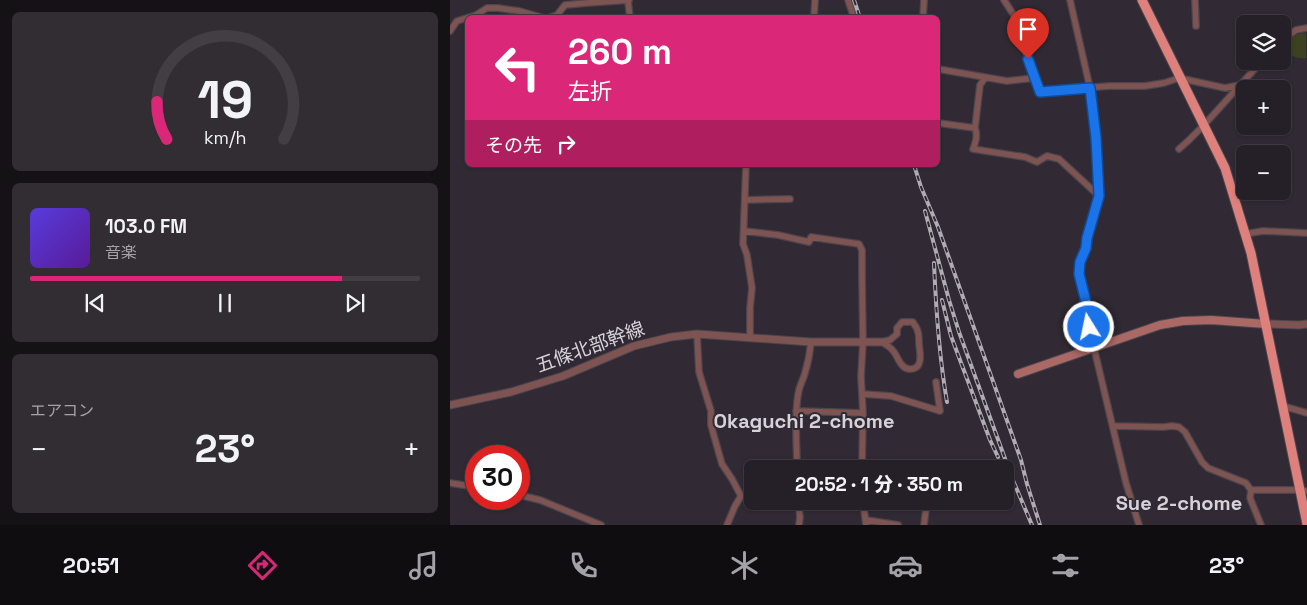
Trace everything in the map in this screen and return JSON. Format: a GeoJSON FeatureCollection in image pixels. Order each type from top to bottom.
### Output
{"type":"FeatureCollection","features":[{"type":"Feature","properties":{"kind":"highway"},"geometry":{"type":"LineString","coordinates":[[1142,0],[1224,168],[1251,252],[1283,406],[1304,491],[1307,524]]}},
{"type":"Feature","properties":{"kind":"main road"},"geometry":{"type":"LineString","coordinates":[[1018,374],[1160,325],[1183,321],[1212,320],[1266,324]]}},
{"type":"Feature","properties":{"kind":"street"},"geometry":{"type":"LineString","coordinates":[[557,15],[565,6],[628,0],[630,15]]}},
{"type":"Feature","properties":{"kind":"street"},"geometry":{"type":"LineString","coordinates":[[814,15],[815,0]]}},
{"type":"Feature","properties":{"kind":"street"},"geometry":{"type":"LineString","coordinates":[[848,0],[853,15]]}},
{"type":"Feature","properties":{"kind":"street"},"geometry":{"type":"LineString","coordinates":[[923,15],[924,0]]}},
{"type":"Feature","properties":{"kind":"street"},"geometry":{"type":"LineString","coordinates":[[1004,0],[1017,20],[1040,92],[1110,86],[1145,86],[1179,78],[1226,88],[1236,86]]}},
{"type":"Feature","properties":{"kind":"street"},"geometry":{"type":"LineString","coordinates":[[1070,0],[1090,88],[1096,138],[1099,196],[1086,248],[1080,262],[1079,274],[1089,327],[1126,483],[1139,525]]}},
{"type":"Feature","properties":{"kind":"street"},"geometry":{"type":"LineString","coordinates":[[1195,0],[1196,26]]}},
{"type":"Feature","properties":{"kind":"street"},"geometry":{"type":"LineString","coordinates":[[476,15],[487,8],[519,11],[533,15]]}},
{"type":"Feature","properties":{"kind":"street"},"geometry":{"type":"LineString","coordinates":[[450,31],[457,20],[465,18]]}},
{"type":"Feature","properties":{"kind":"street"},"geometry":{"type":"LineString","coordinates":[[1291,34],[1296,30],[1307,28]]}},
{"type":"Feature","properties":{"kind":"street"},"geometry":{"type":"LineString","coordinates":[[940,69],[1007,81],[1034,78]]}},
{"type":"Feature","properties":{"kind":"street"},"geometry":{"type":"LineString","coordinates":[[1245,80],[1254,70]]}},
{"type":"Feature","properties":{"kind":"street"},"geometry":{"type":"LineString","coordinates":[[985,78],[980,85],[975,128],[977,132],[973,149],[1025,157],[1037,162],[1047,156],[1053,157],[1059,160],[1099,196]]}},
{"type":"Feature","properties":{"kind":"street"},"geometry":{"type":"LineString","coordinates":[[1179,149],[1188,142],[1236,89]]}},
{"type":"Feature","properties":{"kind":"street"},"geometry":{"type":"LineString","coordinates":[[940,123],[975,128]]}},
{"type":"Feature","properties":{"kind":"street"},"geometry":{"type":"LineString","coordinates":[[746,167],[743,244],[752,288],[750,338]]}},
{"type":"Feature","properties":{"kind":"street"},"geometry":{"type":"LineString","coordinates":[[745,200],[790,199]]}},
{"type":"Feature","properties":{"kind":"street"},"geometry":{"type":"LineString","coordinates":[[744,231],[778,235],[809,242],[811,237],[859,244],[862,250],[862,460]]}},
{"type":"Feature","properties":{"kind":"street"},"geometry":{"type":"LineString","coordinates":[[1245,234],[1263,231],[1307,233]]}},
{"type":"Feature","properties":{"kind":"street"},"geometry":{"type":"LineString","coordinates":[[882,342],[895,352],[899,362],[904,366],[909,369],[916,367],[921,358],[918,330],[913,322],[902,322],[897,328],[895,352]]}},
{"type":"Feature","properties":{"kind":"street"},"geometry":{"type":"LineString","coordinates":[[1266,324],[1307,324]]}},
{"type":"Feature","properties":{"kind":"street"},"geometry":{"type":"LineString","coordinates":[[697,334],[699,372],[711,411],[711,425],[722,464],[741,496],[727,525]]}},
{"type":"Feature","properties":{"kind":"street","name":"五條北部幹線"},"geometry":{"type":"LineString","coordinates":[[450,405],[511,392],[563,376],[634,346],[671,337],[697,334],[811,342],[882,342]]}},
{"type":"Feature","properties":{"kind":"street"},"geometry":{"type":"LineString","coordinates":[[882,342],[890,340],[897,334]]}},
{"type":"Feature","properties":{"kind":"street"},"geometry":{"type":"LineString","coordinates":[[797,460],[796,411],[800,384],[805,375],[811,342]]}},
{"type":"Feature","properties":{"kind":"street"},"geometry":{"type":"LineString","coordinates":[[863,394],[891,396],[940,411],[936,382]]}},
{"type":"Feature","properties":{"kind":"street"},"geometry":{"type":"LineString","coordinates":[[1283,406],[1307,413]]}},
{"type":"Feature","properties":{"kind":"street"},"geometry":{"type":"LineString","coordinates":[[796,411],[863,413]]}},
{"type":"Feature","properties":{"kind":"street"},"geometry":{"type":"LineString","coordinates":[[1113,426],[1179,427],[1185,432],[1202,462],[1208,468],[1246,483],[1261,525]]}},
{"type":"Feature","properties":{"kind":"street"},"geometry":{"type":"LineString","coordinates":[[450,483],[465,485]]}},
{"type":"Feature","properties":{"kind":"street"},"geometry":{"type":"LineString","coordinates":[[1250,490],[1304,491]]}},
{"type":"Feature","properties":{"kind":"street"},"geometry":{"type":"LineString","coordinates":[[530,498],[601,525]]}},
{"type":"Feature","properties":{"kind":"street"},"geometry":{"type":"LineString","coordinates":[[799,510],[799,525]]}},
{"type":"Feature","properties":{"kind":"street"},"geometry":{"type":"LineString","coordinates":[[864,510],[866,523],[898,525]]}},
{"type":"Feature","properties":{"kind":"street"},"geometry":{"type":"LineString","coordinates":[[924,525],[926,510]]}},
{"type":"Feature","properties":{"kind":"green space"},"geometry":{"type":"Polygon","coordinates":[[[1306,33],[1306,58],[1291,55],[1291,39],[1298,34],[1306,33]]]}},
{"type":"Feature","properties":{"kind":"railway"},"geometry":{"type":"LineString","coordinates":[[854,0],[859,15]]}},
{"type":"Feature","properties":{"kind":"railway"},"geometry":{"type":"LineString","coordinates":[[915,167],[1021,460],[1040,525]]}},
{"type":"Feature","properties":{"kind":"railway"},"geometry":{"type":"LineString","coordinates":[[925,211],[959,332],[1012,478],[1032,525]]}},
{"type":"Feature","properties":{"kind":"railway"},"geometry":{"type":"LineString","coordinates":[[934,263],[938,333],[947,402]]}},
{"type":"Feature","properties":{"kind":"railway"},"geometry":{"type":"LineString","coordinates":[[942,300],[951,336],[998,457]]}},
{"type":"Feature","properties":{"kind":"district","name":"Okaguchi 2-chome"},"geometry":{"type":"Point","coordinates":[804,421]}},
{"type":"Feature","properties":{"kind":"district","name":"Sue 2-chome"},"geometry":{"type":"Point","coordinates":[1179,503]}},
{"type":"Feature","properties":{"kind":"route"},"geometry":{"type":"LineString","coordinates":[[1028,59],[1040,92],[1090,88],[1096,138],[1099,196],[1086,248],[1080,262],[1079,274],[1089,327]]}}]}
